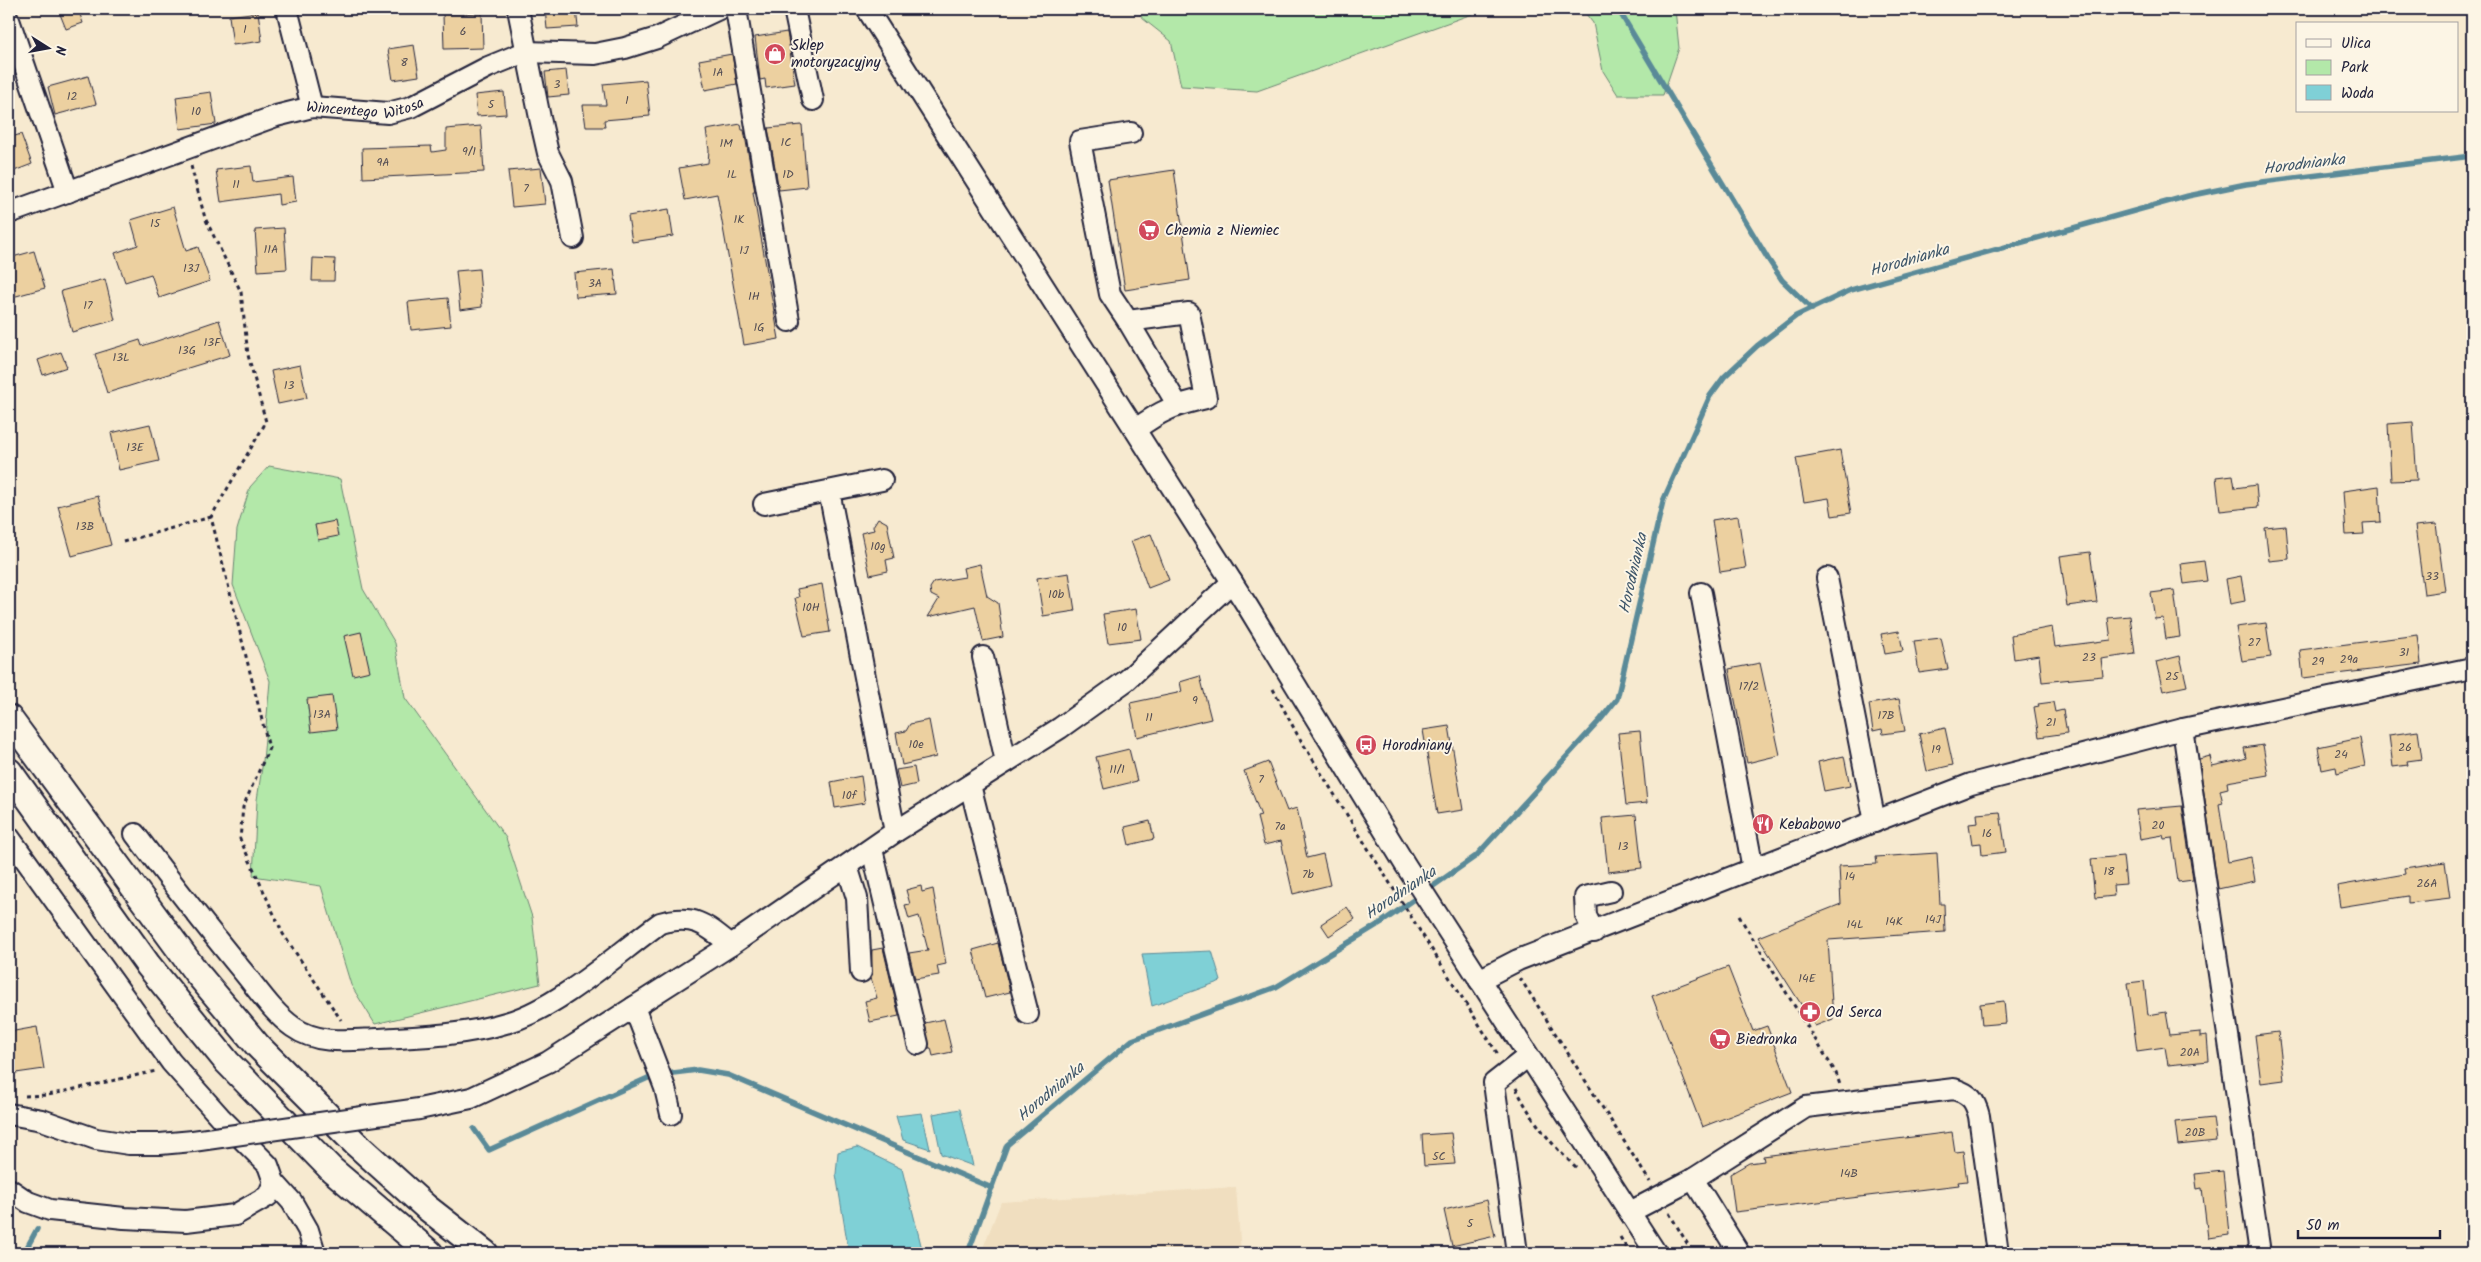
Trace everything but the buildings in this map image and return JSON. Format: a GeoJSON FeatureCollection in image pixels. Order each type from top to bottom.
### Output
{"type":"FeatureCollection","features":[{"type":"Feature","properties":{"kind":"main road"},"geometry":{"type":"LineString","coordinates":[[9,718],[196,972],[258,1046],[355,1143],[418,1201],[485,1253]]}},
{"type":"Feature","properties":{"kind":"main road"},"geometry":{"type":"LineString","coordinates":[[9,771],[148,965],[227,1062],[331,1169],[430,1253]]}},
{"type":"Feature","properties":{"kind":"street"},"geometry":{"type":"LineString","coordinates":[[287,9],[312,107]]}},
{"type":"Feature","properties":{"kind":"street"},"geometry":{"type":"LineString","coordinates":[[518,9],[548,153],[562,181],[573,238]]}},
{"type":"Feature","properties":{"kind":"street","name":"Wincentego Witosa"},"geometry":{"type":"LineString","coordinates":[[9,213],[276,116],[312,107],[362,112],[396,111],[411,107],[488,67],[526,52],[595,54],[625,48],[657,38],[719,9]]}},
{"type":"Feature","properties":{"kind":"street"},"geometry":{"type":"LineString","coordinates":[[736,9],[789,321]]}},
{"type":"Feature","properties":{"kind":"street"},"geometry":{"type":"LineString","coordinates":[[794,9],[813,100]]}},
{"type":"Feature","properties":{"kind":"street"},"geometry":{"type":"LineString","coordinates":[[867,9],[1232,582],[1406,866],[1527,1057],[1656,1253]]}},
{"type":"Feature","properties":{"kind":"street"},"geometry":{"type":"LineString","coordinates":[[9,20],[68,192]]}},
{"type":"Feature","properties":{"kind":"street"},"geometry":{"type":"LineString","coordinates":[[1131,133],[1080,141],[1110,294],[1177,404]]}},
{"type":"Feature","properties":{"kind":"street"},"geometry":{"type":"LineString","coordinates":[[1128,321],[1189,312],[1206,398],[1177,404],[1160,412],[1136,430]]}},
{"type":"Feature","properties":{"kind":"street"},"geometry":{"type":"LineString","coordinates":[[764,504],[882,480]]}},
{"type":"Feature","properties":{"kind":"street"},"geometry":{"type":"LineString","coordinates":[[829,491],[895,832]]}},
{"type":"Feature","properties":{"kind":"street"},"geometry":{"type":"LineString","coordinates":[[1827,578],[1875,822]]}},
{"type":"Feature","properties":{"kind":"street"},"geometry":{"type":"LineString","coordinates":[[9,1114],[42,1120],[96,1139],[129,1144],[160,1144],[420,1110],[471,1098],[548,1062],[731,945],[895,832],[1060,728],[1127,680],[1232,582]]}},
{"type":"Feature","properties":{"kind":"street"},"geometry":{"type":"LineString","coordinates":[[1701,593],[1753,869]]}},
{"type":"Feature","properties":{"kind":"street"},"geometry":{"type":"LineString","coordinates":[[983,657],[1006,762]]}},
{"type":"Feature","properties":{"kind":"street"},"geometry":{"type":"LineString","coordinates":[[1479,980],[1510,963],[1594,932],[1971,784],[2183,729],[2472,668]]}},
{"type":"Feature","properties":{"kind":"street"},"geometry":{"type":"LineString","coordinates":[[2183,729],[2260,1253]]}},
{"type":"Feature","properties":{"kind":"street"},"geometry":{"type":"LineString","coordinates":[[970,785],[1028,1014]]}},
{"type":"Feature","properties":{"kind":"street"},"geometry":{"type":"LineString","coordinates":[[135,834],[185,901],[272,1007],[294,1027],[308,1034],[331,1041],[455,1033],[510,1022],[557,999],[660,923],[678,918],[693,920],[707,925],[731,945]]}},
{"type":"Feature","properties":{"kind":"street"},"geometry":{"type":"LineString","coordinates":[[9,837],[171,1062],[220,1117],[268,1166],[274,1182],[292,1202],[308,1230],[315,1253]]}},
{"type":"Feature","properties":{"kind":"street"},"geometry":{"type":"LineString","coordinates":[[872,849],[918,1044]]}},
{"type":"Feature","properties":{"kind":"street"},"geometry":{"type":"LineString","coordinates":[[847,866],[857,898],[861,972]]}},
{"type":"Feature","properties":{"kind":"street"},"geometry":{"type":"LineString","coordinates":[[1594,932],[1586,916],[1585,897],[1611,891]]}},
{"type":"Feature","properties":{"kind":"street"},"geometry":{"type":"LineString","coordinates":[[634,1006],[659,1071],[671,1114]]}},
{"type":"Feature","properties":{"kind":"street"},"geometry":{"type":"LineString","coordinates":[[1518,1253],[1494,1083],[1527,1057]]}},
{"type":"Feature","properties":{"kind":"street"},"geometry":{"type":"LineString","coordinates":[[1630,1212],[1693,1179],[1806,1107],[1954,1089],[1967,1093],[1976,1103],[1998,1253]]}},
{"type":"Feature","properties":{"kind":"street"},"geometry":{"type":"LineString","coordinates":[[1693,1179],[1739,1253]]}},
{"type":"Feature","properties":{"kind":"street"},"geometry":{"type":"LineString","coordinates":[[9,1189],[28,1202],[50,1210],[124,1218],[186,1221],[235,1215],[268,1196],[274,1182]]}},
{"type":"Feature","properties":{"kind":"path"},"geometry":{"type":"LineString","coordinates":[[123,542],[211,517],[266,422],[248,355],[241,292],[205,218],[186,149]]}},
{"type":"Feature","properties":{"kind":"path"},"geometry":{"type":"LineString","coordinates":[[211,517],[269,748],[243,807],[240,839],[283,934],[355,1040]]}},
{"type":"Feature","properties":{"kind":"path"},"geometry":{"type":"LineString","coordinates":[[1273,688],[1297,734],[1508,1073],[1524,1104],[1553,1146],[1579,1170]]}},
{"type":"Feature","properties":{"kind":"path"},"geometry":{"type":"LineString","coordinates":[[1739,916],[1836,1073],[1840,1084],[1841,1103]]}},
{"type":"Feature","properties":{"kind":"path"},"geometry":{"type":"LineString","coordinates":[[1510,963],[1659,1196],[1693,1253]]}},
{"type":"Feature","properties":{"kind":"path"},"geometry":{"type":"LineString","coordinates":[[19,1096],[48,1095],[159,1071],[171,1062]]}},
{"type":"Feature","properties":{"kind":"path"},"geometry":{"type":"LineString","coordinates":[[1615,1228],[1630,1253]]}},
{"type":"Feature","properties":{"kind":"shaded area"},"geometry":{"type":"Polygon","coordinates":[[[1236,1187],[1241,1253],[981,1253],[1001,1202],[1236,1187]]]}},
{"type":"Feature","properties":{"kind":"green space"},"geometry":{"type":"Polygon","coordinates":[[[1139,9],[1486,9],[1257,91],[1181,86],[1171,41],[1142,18],[1139,9]]]}},
{"type":"Feature","properties":{"kind":"green space"},"geometry":{"type":"Polygon","coordinates":[[[1582,9],[1675,9],[1679,48],[1663,95],[1618,95],[1603,71],[1593,23],[1582,9]]]}},
{"type":"Feature","properties":{"kind":"green space"},"geometry":{"type":"Polygon","coordinates":[[[269,466],[340,479],[363,589],[395,643],[405,698],[506,838],[532,917],[540,984],[375,1024],[351,985],[321,886],[253,876],[257,800],[263,761],[270,681],[233,585],[237,530],[250,487],[269,466]]]}},
{"type":"Feature","properties":{"kind":"water"},"geometry":{"type":"Polygon","coordinates":[[[1212,951],[1221,981],[1152,1006],[1142,954],[1212,951]]]}},
{"type":"Feature","properties":{"kind":"water"},"geometry":{"type":"Polygon","coordinates":[[[960,1109],[973,1166],[941,1154],[933,1114],[960,1109]]]}},
{"type":"Feature","properties":{"kind":"water"},"geometry":{"type":"Polygon","coordinates":[[[922,1113],[930,1149],[903,1140],[896,1116],[922,1113]]]}},
{"type":"Feature","properties":{"kind":"water"},"geometry":{"type":"Polygon","coordinates":[[[857,1147],[902,1169],[923,1253],[849,1253],[836,1174],[838,1152],[857,1147]]]}},
{"type":"Feature","properties":{"kind":"waterway"},"geometry":{"type":"LineString","coordinates":[[1618,9],[1768,259],[1782,280],[1812,309]]}},
{"type":"Feature","properties":{"kind":"waterway","name":"Horodnianka"},"geometry":{"type":"LineString","coordinates":[[968,1253],[1007,1145],[1132,1040],[1276,987],[1382,922],[1476,856],[1601,719],[1617,699],[1663,501],[1710,396],[1724,377],[1757,346],[1796,316],[1851,290],[2188,196],[2246,184],[2472,156]]}},
{"type":"Feature","properties":{"kind":"waterway"},"geometry":{"type":"LineString","coordinates":[[673,1073],[698,1070],[728,1075],[992,1188]]}},
{"type":"Feature","properties":{"kind":"waterway"},"geometry":{"type":"LineString","coordinates":[[474,1129],[489,1150],[648,1078]]}},
{"type":"Feature","properties":{"kind":"waterway"},"geometry":{"type":"LineString","coordinates":[[24,1253],[37,1229]]}},
{"type":"Feature","properties":{"kind":"place","name":"Sklep motoryzacyjny"},"geometry":{"type":"Point","coordinates":[775,54]}},
{"type":"Feature","properties":{"kind":"place","name":"Chemia z Niemiec"},"geometry":{"type":"Point","coordinates":[1149,230]}},
{"type":"Feature","properties":{"kind":"place","name":"Horodniany"},"geometry":{"type":"Point","coordinates":[1366,745]}},
{"type":"Feature","properties":{"kind":"place","name":"Kebabowo"},"geometry":{"type":"Point","coordinates":[1763,824]}},
{"type":"Feature","properties":{"kind":"place","name":"Od Serca"},"geometry":{"type":"Point","coordinates":[1810,1012]}},
{"type":"Feature","properties":{"kind":"place","name":"Biedronka"},"geometry":{"type":"Point","coordinates":[1720,1039]}}]}
